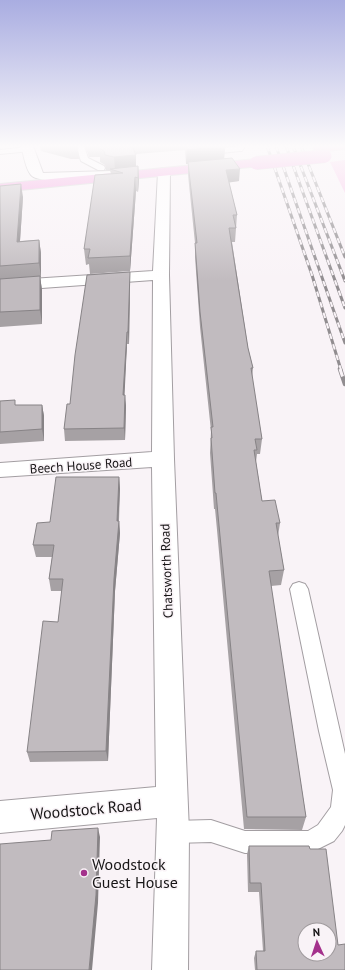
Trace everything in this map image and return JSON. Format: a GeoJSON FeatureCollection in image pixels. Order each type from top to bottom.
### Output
{"type":"FeatureCollection","features":[{"type":"Feature","properties":{"kind":"street","name":"Chatsworth Road"},"geometry":{"type":"LineString","coordinates":[[163,191],[161,275],[163,459],[172,816],[170,970]]}},
{"type":"Feature","properties":{"kind":"street"},"geometry":{"type":"LineString","coordinates":[[0,286],[161,275]]}},
{"type":"Feature","properties":{"kind":"street","name":"Beech House Road"},"geometry":{"type":"LineString","coordinates":[[0,470],[163,459]]}},
{"type":"Feature","properties":{"kind":"street","name":"Woodstock Road"},"geometry":{"type":"LineString","coordinates":[[0,817],[172,816]]}},
{"type":"Feature","properties":{"kind":"lane"},"geometry":{"type":"LineString","coordinates":[[172,816],[211,832],[245,842],[310,842],[326,833],[334,823],[341,810],[344,790],[329,731],[299,589]]}},
{"type":"Feature","properties":{"kind":"building"},"geometry":{"type":"Polygon","coordinates":[[[0,191],[20,191],[17,242],[39,240],[39,263],[0,266],[0,191]]]}},
{"type":"Feature","properties":{"kind":"building"},"geometry":{"type":"Polygon","coordinates":[[[93,191],[134,191],[130,256],[88,258],[90,249],[84,249],[93,191]]]}},
{"type":"Feature","properties":{"kind":"building"},"geometry":{"type":"Polygon","coordinates":[[[191,191],[231,191],[237,215],[233,215],[236,228],[229,228],[248,348],[253,368],[251,368],[262,439],[255,439],[257,450],[254,450],[262,501],[275,500],[280,523],[276,523],[284,570],[269,571],[306,817],[247,817],[215,493],[211,438],[211,427],[213,427],[200,312],[195,243],[197,243],[191,191]]]}},
{"type":"Feature","properties":{"kind":"building"},"geometry":{"type":"Polygon","coordinates":[[[130,272],[128,332],[123,395],[125,395],[124,428],[64,429],[67,404],[70,404],[75,355],[87,275],[130,272]]]}},
{"type":"Feature","properties":{"kind":"building"},"geometry":{"type":"Polygon","coordinates":[[[40,276],[40,310],[0,312],[0,279],[40,276]]]}},
{"type":"Feature","properties":{"kind":"building"},"geometry":{"type":"Polygon","coordinates":[[[15,400],[15,405],[42,405],[42,429],[0,432],[0,401],[15,400]]]}},
{"type":"Feature","properties":{"kind":"building"},"geometry":{"type":"Polygon","coordinates":[[[56,477],[119,477],[117,521],[119,521],[114,579],[106,751],[27,752],[43,621],[58,622],[63,579],[49,579],[54,545],[33,545],[37,523],[50,522],[56,477]]]}},
{"type":"Feature","properties":{"kind":"building"},"geometry":{"type":"Polygon","coordinates":[[[98,828],[96,895],[89,970],[0,970],[0,844],[51,840],[52,831],[98,828]]]}},
{"type":"Feature","properties":{"kind":"building"},"geometry":{"type":"Polygon","coordinates":[[[249,846],[309,846],[310,849],[326,849],[335,922],[297,922],[297,962],[337,962],[337,937],[338,945],[345,944],[345,970],[257,970],[256,951],[265,951],[261,883],[250,883],[249,846]]]}},
{"type":"Feature","properties":{"kind":"railway"},"geometry":{"type":"LineString","coordinates":[[283,191],[312,275],[341,370]]}},
{"type":"Feature","properties":{"kind":"railway"},"geometry":{"type":"LineString","coordinates":[[292,191],[345,343]]}},
{"type":"Feature","properties":{"kind":"railway"},"geometry":{"type":"LineString","coordinates":[[302,191],[345,308]]}},
{"type":"Feature","properties":{"kind":"railway"},"geometry":{"type":"LineString","coordinates":[[310,191],[345,281]]}},
{"type":"Feature","properties":{"kind":"railway"},"geometry":{"type":"LineString","coordinates":[[319,191],[345,257]]}},
{"type":"Feature","properties":{"kind":"railway"},"geometry":{"type":"LineString","coordinates":[[340,369],[345,384]]}},
{"type":"Feature","properties":{"kind":"place","name":"Woodstock Guest House"},"geometry":{"type":"Point","coordinates":[84,873]}}]}
